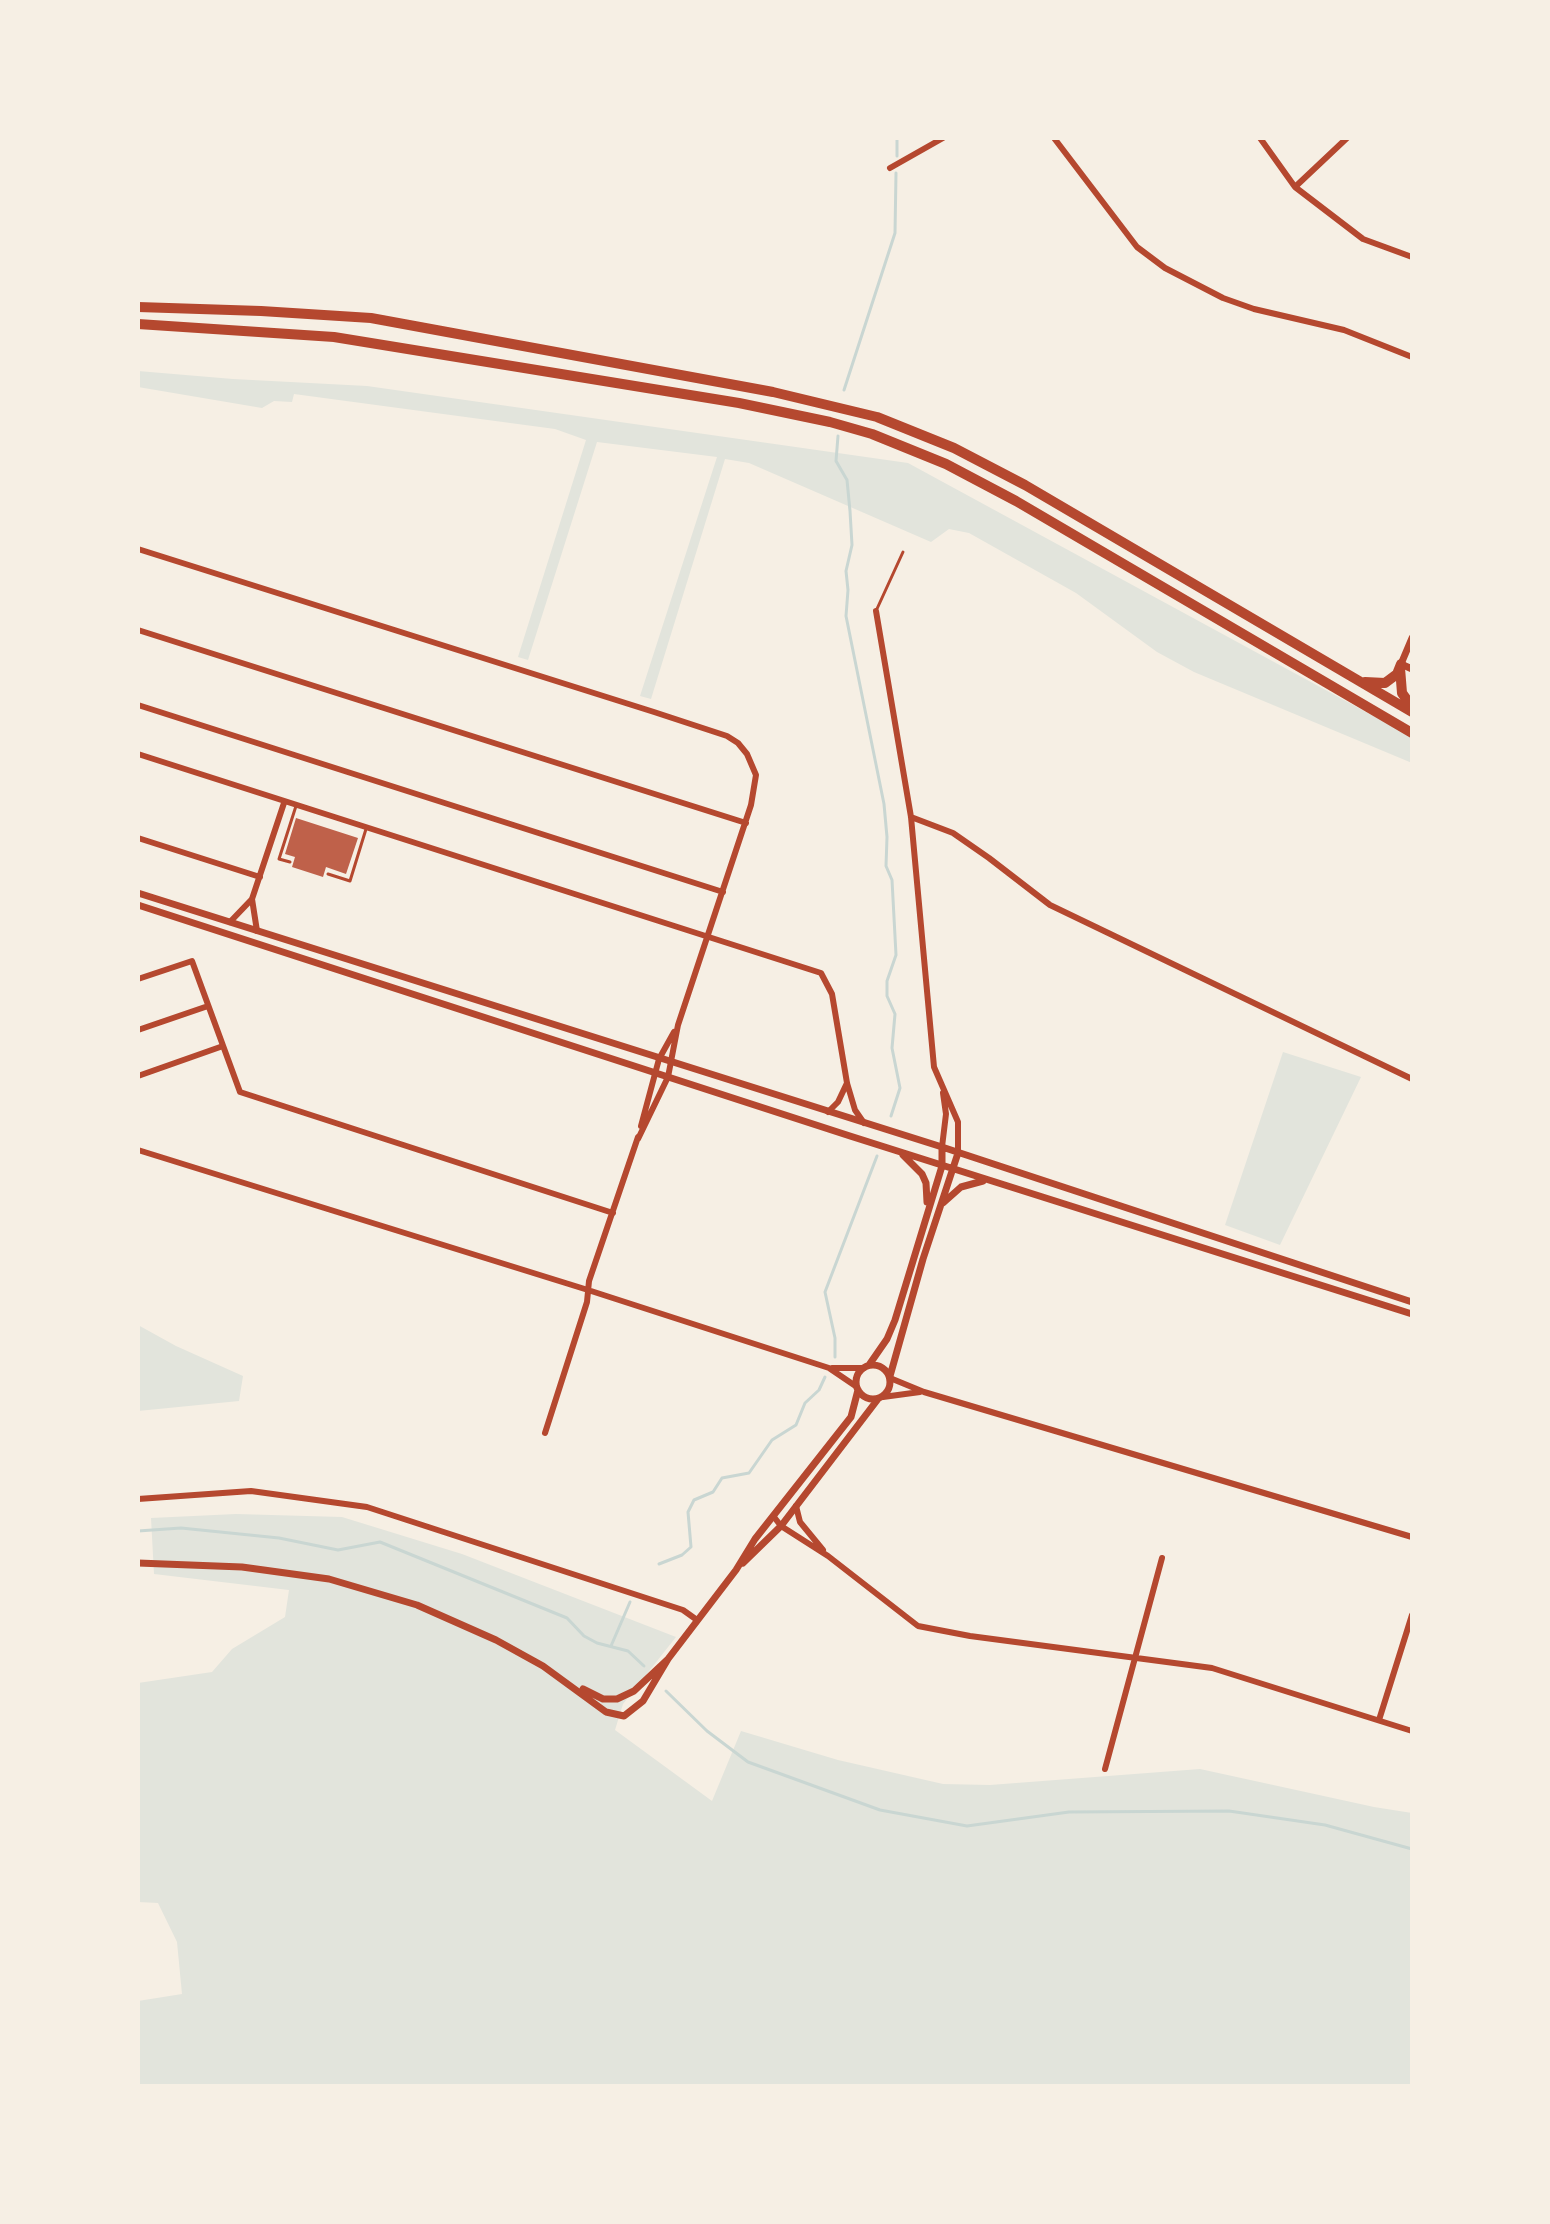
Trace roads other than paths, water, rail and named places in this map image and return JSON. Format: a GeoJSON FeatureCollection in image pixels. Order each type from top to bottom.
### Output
{"type":"FeatureCollection","features":[{"type":"Feature","properties":{"kind":"highway"},"geometry":{"type":"LineString","coordinates":[[138,307],[371,318],[758,389],[877,417],[954,448],[1025,485],[1357,681],[1412,710]]}},
{"type":"Feature","properties":{"kind":"highway"},"geometry":{"type":"LineString","coordinates":[[138,324],[334,337],[739,403],[872,434],[946,464],[1016,501],[1412,733]]}},
{"type":"Feature","properties":{"kind":"highway"},"geometry":{"type":"LineString","coordinates":[[1357,681],[1385,683],[1397,674],[1401,664]]}},
{"type":"Feature","properties":{"kind":"highway"},"geometry":{"type":"LineString","coordinates":[[1401,664],[1402,693],[1412,710]]}},
{"type":"Feature","properties":{"kind":"street"},"geometry":{"type":"LineString","coordinates":[[890,168],[943,138]]}},
{"type":"Feature","properties":{"kind":"street"},"geometry":{"type":"LineString","coordinates":[[1054,138],[1137,247],[1165,268],[1223,298],[1254,309],[1344,330],[1412,357]]}},
{"type":"Feature","properties":{"kind":"street"},"geometry":{"type":"LineString","coordinates":[[1260,138],[1295,187],[1363,239],[1412,257]]}},
{"type":"Feature","properties":{"kind":"street"},"geometry":{"type":"LineString","coordinates":[[1295,187],[1347,138]]}},
{"type":"Feature","properties":{"kind":"street"},"geometry":{"type":"LineString","coordinates":[[138,549],[727,736],[747,754],[756,775],[746,823],[678,1025],[668,1077],[638,1139]]}},
{"type":"Feature","properties":{"kind":"street"},"geometry":{"type":"LineString","coordinates":[[736,1570],[781,1526],[890,1387],[890,1377],[923,1259],[958,1153],[958,1122],[934,1067],[911,817],[876,611]]}},
{"type":"Feature","properties":{"kind":"street"},"geometry":{"type":"LineString","coordinates":[[138,630],[746,823]]}},
{"type":"Feature","properties":{"kind":"street"},"geometry":{"type":"LineString","coordinates":[[1412,638],[1401,664],[1412,669]]}},
{"type":"Feature","properties":{"kind":"street"},"geometry":{"type":"LineString","coordinates":[[138,705],[723,892]]}},
{"type":"Feature","properties":{"kind":"street"},"geometry":{"type":"LineString","coordinates":[[138,754],[821,973],[832,994],[847,1083],[855,1110],[864,1123]]}},
{"type":"Feature","properties":{"kind":"street"},"geometry":{"type":"LineString","coordinates":[[230,922],[252,899],[284,803]]}},
{"type":"Feature","properties":{"kind":"street"},"geometry":{"type":"LineString","coordinates":[[911,817],[953,833],[1050,905],[1071,916],[1412,1079]]}},
{"type":"Feature","properties":{"kind":"street"},"geometry":{"type":"LineString","coordinates":[[138,838],[260,877]]}},
{"type":"Feature","properties":{"kind":"street"},"geometry":{"type":"LineString","coordinates":[[138,893],[942,1147],[1412,1302]]}},
{"type":"Feature","properties":{"kind":"street"},"geometry":{"type":"LineString","coordinates":[[252,899],[257,931]]}},
{"type":"Feature","properties":{"kind":"street"},"geometry":{"type":"LineString","coordinates":[[138,905],[942,1166],[1412,1314]]}},
{"type":"Feature","properties":{"kind":"street"},"geometry":{"type":"LineString","coordinates":[[138,979],[192,961],[240,1092],[613,1213]]}},
{"type":"Feature","properties":{"kind":"street"},"geometry":{"type":"LineString","coordinates":[[138,1030],[208,1006]]}},
{"type":"Feature","properties":{"kind":"street"},"geometry":{"type":"LineString","coordinates":[[545,1433],[638,1139],[654,1072],[678,1025]]}},
{"type":"Feature","properties":{"kind":"street"},"geometry":{"type":"LineString","coordinates":[[138,1076],[223,1046]]}},
{"type":"Feature","properties":{"kind":"street"},"geometry":{"type":"LineString","coordinates":[[828,1112],[838,1102],[847,1083]]}},
{"type":"Feature","properties":{"kind":"street"},"geometry":{"type":"LineString","coordinates":[[570,1683],[606,1712],[624,1716],[643,1701],[668,1659],[736,1570],[755,1539],[851,1417],[858,1389],[858,1374],[887,1339],[895,1320],[942,1166],[946,1114],[943,1090]]}},
{"type":"Feature","properties":{"kind":"street"},"geometry":{"type":"LineString","coordinates":[[138,1150],[829,1368],[866,1398],[924,1392]]}},
{"type":"Feature","properties":{"kind":"street"},"geometry":{"type":"LineString","coordinates":[[898,1151],[922,1174],[927,1195],[926,1214]]}},
{"type":"Feature","properties":{"kind":"street"},"geometry":{"type":"LineString","coordinates":[[941,1204],[966,1184],[987,1180]]}},
{"type":"Feature","properties":{"kind":"street"},"geometry":{"type":"LineString","coordinates":[[914,1251],[923,1259]]}},
{"type":"Feature","properties":{"kind":"street"},"geometry":{"type":"LineString","coordinates":[[829,1368],[883,1367],[890,1377],[924,1392],[1412,1537]]}},
{"type":"Feature","properties":{"kind":"street"},"geometry":{"type":"LineString","coordinates":[[138,1499],[251,1491],[367,1507],[683,1610],[697,1620]]}},
{"type":"Feature","properties":{"kind":"street"},"geometry":{"type":"LineString","coordinates":[[796,1504],[800,1522],[828,1556]]}},
{"type":"Feature","properties":{"kind":"street"},"geometry":{"type":"LineString","coordinates":[[774,1517],[781,1526],[828,1556],[918,1626],[938,1632],[1212,1668],[1412,1731]]}},
{"type":"Feature","properties":{"kind":"street"},"geometry":{"type":"LineString","coordinates":[[1105,1769],[1162,1558]]}},
{"type":"Feature","properties":{"kind":"street"},"geometry":{"type":"LineString","coordinates":[[138,1563],[242,1567],[329,1579],[373,1591],[417,1605],[496,1640],[603,1699],[617,1699],[634,1691],[668,1659]]}},
{"type":"Feature","properties":{"kind":"street"},"geometry":{"type":"LineString","coordinates":[[1379,1720],[1412,1615]]}},
{"type":"Feature","properties":{"kind":"lane"},"geometry":{"type":"LineString","coordinates":[[876,611],[903,552]]}},
{"type":"Feature","properties":{"kind":"lane"},"geometry":{"type":"LineString","coordinates":[[290,862],[279,859],[296,806]]}},
{"type":"Feature","properties":{"kind":"lane"},"geometry":{"type":"LineString","coordinates":[[328,874],[350,881],[366,829]]}},
{"type":"Feature","properties":{"kind":"waterway"},"geometry":{"type":"LineString","coordinates":[[897,138],[897,156]]}},
{"type":"Feature","properties":{"kind":"waterway"},"geometry":{"type":"LineString","coordinates":[[844,390],[895,233],[896,173]]}},
{"type":"Feature","properties":{"kind":"waterway"},"geometry":{"type":"LineString","coordinates":[[838,436],[836,461],[847,480],[852,545],[846,571],[846,616],[884,804],[886,866],[892,880],[896,955],[887,981],[887,996],[895,1014],[892,1048],[900,1088],[891,1116]]}},
{"type":"Feature","properties":{"kind":"waterway"},"geometry":{"type":"LineString","coordinates":[[835,1357],[835,1338],[825,1292],[877,1156]]}},
{"type":"Feature","properties":{"kind":"waterway"},"geometry":{"type":"LineString","coordinates":[[659,1564],[682,1555],[691,1547],[688,1512],[694,1500],[713,1492],[722,1478],[749,1473],[772,1440],[796,1425],[805,1403],[819,1390],[825,1377]]}},
{"type":"Feature","properties":{"kind":"waterway"},"geometry":{"type":"LineString","coordinates":[[138,1531],[181,1528],[279,1538],[338,1550],[380,1542],[567,1618],[584,1636],[597,1643],[628,1651],[644,1666]]}},
{"type":"Feature","properties":{"kind":"waterway"},"geometry":{"type":"LineString","coordinates":[[611,1646],[630,1602]]}},
{"type":"Feature","properties":{"kind":"waterway"},"geometry":{"type":"LineString","coordinates":[[666,1691],[707,1731],[748,1762],[880,1810],[967,1826],[1069,1812],[1229,1811],[1325,1825],[1412,1849]]}}]}
